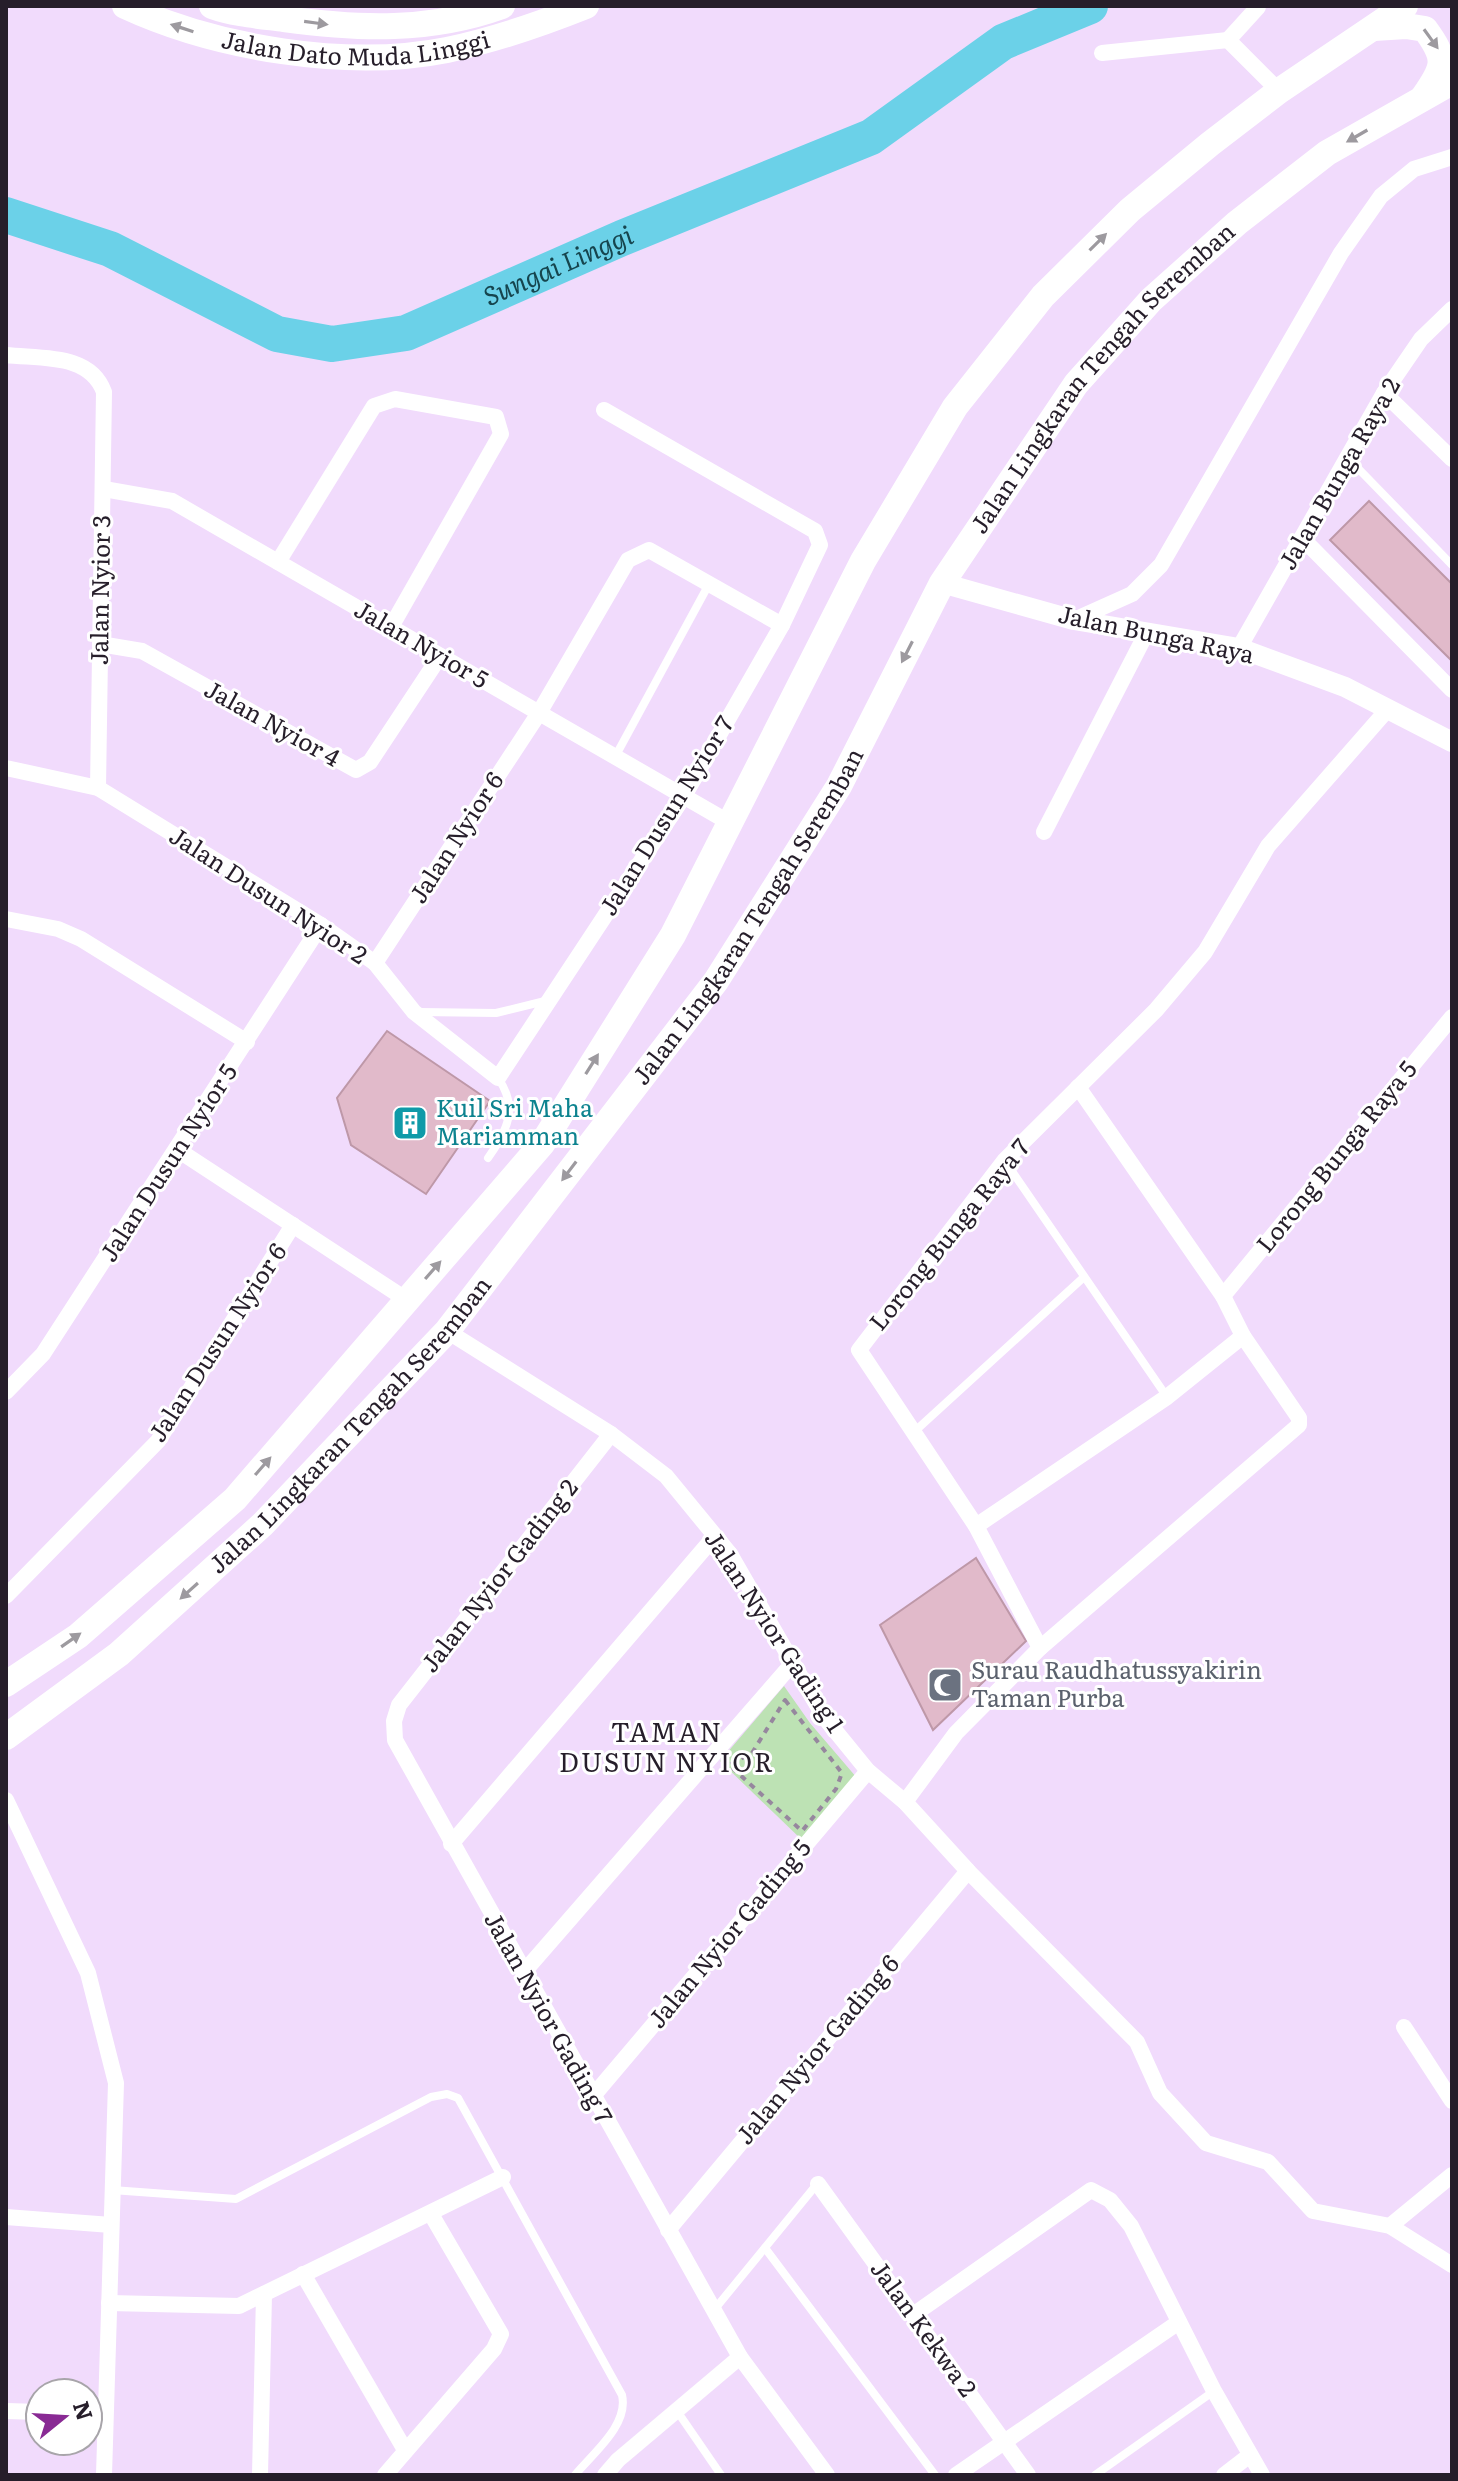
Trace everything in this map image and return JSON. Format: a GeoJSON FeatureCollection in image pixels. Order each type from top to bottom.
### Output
{"type":"FeatureCollection","features":[{"type":"Feature","properties":{"kind":"main road","name":"Jalan Dato Muda Linggi"},"geometry":{"type":"LineString","coordinates":[[125,6],[207,36],[329,54],[389,56],[444,50],[494,38],[586,6]]}},
{"type":"Feature","properties":{"kind":"main road","name":"Jalan Dato Muda Linggi"},"geometry":{"type":"LineString","coordinates":[[212,6],[333,25],[392,28],[442,22],[502,6]]}},
{"type":"Feature","properties":{"kind":"main road","name":"Jalan Lingkaran Tengah Seremban"},"geometry":{"type":"LineString","coordinates":[[6,1684],[78,1636],[235,1499],[542,1144],[673,935],[863,561],[955,407],[1043,296],[1130,210],[1279,91],[1405,6]]}},
{"type":"Feature","properties":{"kind":"main road"},"geometry":{"type":"LineString","coordinates":[[1371,28],[1406,26],[1425,29],[1442,59],[1441,72],[1424,97]]}},
{"type":"Feature","properties":{"kind":"main road","name":"Jalan Lingkaran Tengah Seremban"},"geometry":{"type":"LineString","coordinates":[[6,1737],[119,1654],[263,1524],[447,1331],[716,981],[839,786],[942,583],[1076,384],[1151,300],[1237,223],[1327,153],[1452,82]]}},
{"type":"Feature","properties":{"kind":"street"},"geometry":{"type":"LineString","coordinates":[[1102,53],[1228,40],[1258,7]]}},
{"type":"Feature","properties":{"kind":"street"},"geometry":{"type":"LineString","coordinates":[[1228,40],[1279,91]]}},
{"type":"Feature","properties":{"kind":"street"},"geometry":{"type":"LineString","coordinates":[[1074,620],[1132,594],[1161,565],[1341,253],[1373,208],[1414,169],[1452,157]]}},
{"type":"Feature","properties":{"kind":"street","name":"Jalan Bunga Raya 2"},"geometry":{"type":"LineString","coordinates":[[1239,648],[1384,393],[1421,339],[1449,315]]}},
{"type":"Feature","properties":{"kind":"street","name":"Jalan Nyior 3"},"geometry":{"type":"LineString","coordinates":[[6,355],[84,364],[98,376],[104,392],[98,788]]}},
{"type":"Feature","properties":{"kind":"street"},"geometry":{"type":"LineString","coordinates":[[1384,393],[1452,459]]}},
{"type":"Feature","properties":{"kind":"street"},"geometry":{"type":"LineString","coordinates":[[278,562],[374,406],[384,400],[395,399],[489,414],[501,424],[501,434],[391,627]]}},
{"type":"Feature","properties":{"kind":"street","name":"Jalan Dusun Nyior 7"},"geometry":{"type":"LineString","coordinates":[[498,1078],[684,796],[782,625],[820,545],[815,531],[604,410]]}},
{"type":"Feature","properties":{"kind":"street","name":"Jalan Nyior 5"},"geometry":{"type":"LineString","coordinates":[[104,489],[172,501],[730,823]]}},
{"type":"Feature","properties":{"kind":"street"},"geometry":{"type":"LineString","coordinates":[[1302,538],[1452,690]]}},
{"type":"Feature","properties":{"kind":"street","name":"Jalan Nyior 6"},"geometry":{"type":"LineString","coordinates":[[375,963],[539,713],[628,560],[649,550],[709,584]]}},
{"type":"Feature","properties":{"kind":"street","name":"Jalan Bunga Raya"},"geometry":{"type":"LineString","coordinates":[[942,583],[1074,620],[1239,648],[1345,687],[1452,742]]}},
{"type":"Feature","properties":{"kind":"street"},"geometry":{"type":"LineString","coordinates":[[709,584],[782,625]]}},
{"type":"Feature","properties":{"kind":"street"},"geometry":{"type":"LineString","coordinates":[[1044,832],[1147,632]]}},
{"type":"Feature","properties":{"kind":"street","name":"Jalan Nyior 4"},"geometry":{"type":"LineString","coordinates":[[100,644],[142,651],[356,770],[370,762],[440,656]]}},
{"type":"Feature","properties":{"kind":"street","name":"Lorong Bunga Raya 7"},"geometry":{"type":"LineString","coordinates":[[1040,1648],[976,1526],[859,1350],[1004,1161],[1156,1010],[1205,952],[1268,846],[1388,709]]}},
{"type":"Feature","properties":{"kind":"street","name":"Jalan Dusun Nyior 2"},"geometry":{"type":"LineString","coordinates":[[6,768],[98,788],[321,925],[375,963],[414,1012],[498,1078]]}},
{"type":"Feature","properties":{"kind":"street"},"geometry":{"type":"LineString","coordinates":[[6,919],[58,929],[81,939],[247,1042]]}},
{"type":"Feature","properties":{"kind":"street","name":"Jalan Dusun Nyior 5"},"geometry":{"type":"LineString","coordinates":[[6,1392],[43,1354],[321,925]]}},
{"type":"Feature","properties":{"kind":"street","name":"Lorong Bunga Raya 5"},"geometry":{"type":"LineString","coordinates":[[1223,1296],[1452,1017]]}},
{"type":"Feature","properties":{"kind":"street"},"geometry":{"type":"LineString","coordinates":[[905,1802],[956,1733],[1040,1648],[1299,1425],[1299,1418],[1243,1336],[1223,1296],[1078,1087]]}},
{"type":"Feature","properties":{"kind":"street"},"geometry":{"type":"LineString","coordinates":[[178,1150],[407,1300]]}},
{"type":"Feature","properties":{"kind":"street","name":"Jalan Dusun Nyior 6"},"geometry":{"type":"LineString","coordinates":[[6,1596],[158,1441],[293,1225]]}},
{"type":"Feature","properties":{"kind":"street","name":"Jalan Nyior Gading 1"},"geometry":{"type":"LineString","coordinates":[[447,1331],[611,1434],[666,1476],[730,1554],[824,1717],[868,1771],[905,1802],[968,1871],[1137,2042],[1160,2093],[1206,2143],[1268,2162],[1313,2211],[1390,2226]]}},
{"type":"Feature","properties":{"kind":"street"},"geometry":{"type":"LineString","coordinates":[[976,1526],[1167,1397],[1243,1336]]}},
{"type":"Feature","properties":{"kind":"street","name":"Jalan Nyior Gading 2"},"geometry":{"type":"LineString","coordinates":[[394,1721],[399,1705],[611,1434]]}},
{"type":"Feature","properties":{"kind":"street"},"geometry":{"type":"LineString","coordinates":[[451,1844],[715,1536]]}},
{"type":"Feature","properties":{"kind":"street"},"geometry":{"type":"LineString","coordinates":[[523,1973],[792,1664]]}},
{"type":"Feature","properties":{"kind":"street","name":"Jalan Nyior Gading 7"},"geometry":{"type":"LineString","coordinates":[[394,1721],[395,1740],[451,1844],[740,2357],[827,2475]]}},
{"type":"Feature","properties":{"kind":"street","name":"Jalan Nyior Gading 5"},"geometry":{"type":"LineString","coordinates":[[593,2096],[868,1771]]}},
{"type":"Feature","properties":{"kind":"street"},"geometry":{"type":"LineString","coordinates":[[6,1800],[12,1830],[88,1973],[116,2083],[104,2475]]}},
{"type":"Feature","properties":{"kind":"street","name":"Jalan Nyior Gading 6"},"geometry":{"type":"LineString","coordinates":[[668,2230],[968,1871]]}},
{"type":"Feature","properties":{"kind":"street"},"geometry":{"type":"LineString","coordinates":[[1404,2027],[1452,2101]]}},
{"type":"Feature","properties":{"kind":"street"},"geometry":{"type":"LineString","coordinates":[[1452,2175],[1390,2226],[1452,2265]]}},
{"type":"Feature","properties":{"kind":"street"},"geometry":{"type":"LineString","coordinates":[[109,2303],[239,2306],[503,2177]]}},
{"type":"Feature","properties":{"kind":"street","name":"Jalan Kekwa 2"},"geometry":{"type":"LineString","coordinates":[[818,2184],[1028,2475]]}},
{"type":"Feature","properties":{"kind":"street"},"geometry":{"type":"LineString","coordinates":[[913,2315],[1091,2190],[1110,2200],[1131,2226],[1214,2391],[1262,2475]]}},
{"type":"Feature","properties":{"kind":"street"},"geometry":{"type":"LineString","coordinates":[[385,2475],[494,2349],[501,2334],[431,2214]]}},
{"type":"Feature","properties":{"kind":"street"},"geometry":{"type":"LineString","coordinates":[[6,2217],[111,2225]]}},
{"type":"Feature","properties":{"kind":"street"},"geometry":{"type":"LineString","coordinates":[[303,2274],[405,2450]]}},
{"type":"Feature","properties":{"kind":"street"},"geometry":{"type":"LineString","coordinates":[[260,2475],[264,2294]]}},
{"type":"Feature","properties":{"kind":"street"},"geometry":{"type":"LineString","coordinates":[[956,2475],[1179,2322]]}},
{"type":"Feature","properties":{"kind":"street"},"geometry":{"type":"LineString","coordinates":[[605,2475],[618,2460],[740,2357]]}},
{"type":"Feature","properties":{"kind":"street"},"geometry":{"type":"LineString","coordinates":[[1224,2475],[1250,2455]]}},
{"type":"Feature","properties":{"kind":"street"},"geometry":{"type":"LineString","coordinates":[[618,2460],[627,2475]]}},
{"type":"Feature","properties":{"kind":"lane"},"geometry":{"type":"LineString","coordinates":[[1348,457],[1452,565]]}},
{"type":"Feature","properties":{"kind":"lane"},"geometry":{"type":"LineString","coordinates":[[615,757],[709,584]]}},
{"type":"Feature","properties":{"kind":"lane"},"geometry":{"type":"LineString","coordinates":[[414,1012],[496,1013],[550,999]]}},
{"type":"Feature","properties":{"kind":"lane"},"geometry":{"type":"LineString","coordinates":[[488,1158],[506,1133],[511,1111],[507,1090],[498,1078]]}},
{"type":"Feature","properties":{"kind":"lane"},"geometry":{"type":"LineString","coordinates":[[1004,1161],[1167,1397]]}},
{"type":"Feature","properties":{"kind":"lane"},"geometry":{"type":"LineString","coordinates":[[914,1432],[1084,1277]]}},
{"type":"Feature","properties":{"kind":"lane"},"geometry":{"type":"LineString","coordinates":[[112,2190],[236,2199],[431,2097],[447,2094],[458,2098],[622,2395],[625,2408],[619,2421],[575,2475]]}},
{"type":"Feature","properties":{"kind":"lane"},"geometry":{"type":"LineString","coordinates":[[714,2311],[818,2184]]}},
{"type":"Feature","properties":{"kind":"lane"},"geometry":{"type":"LineString","coordinates":[[765,2248],[935,2475]]}},
{"type":"Feature","properties":{"kind":"lane"},"geometry":{"type":"LineString","coordinates":[[1095,2475],[1214,2391]]}},
{"type":"Feature","properties":{"kind":"lane"},"geometry":{"type":"LineString","coordinates":[[677,2410],[721,2475]]}},
{"type":"Feature","properties":{"kind":"path"},"geometry":{"type":"LineString","coordinates":[[785,1700],[842,1773],[836,1789],[802,1831],[729,1765],[752,1753],[785,1700]]}},
{"type":"Feature","properties":{"kind":"green space"},"geometry":{"type":"Polygon","coordinates":[[[784,1686],[810,1723],[857,1778],[802,1840],[720,1761],[784,1686]]]}},
{"type":"Feature","properties":{"kind":"building"},"geometry":{"type":"Polygon","coordinates":[[[1369,501],[1452,584],[1452,661],[1330,540],[1369,501]]]}},
{"type":"Feature","properties":{"kind":"building","name":"Kuil Sri Maha Mariamman"},"geometry":{"type":"Polygon","coordinates":[[[387,1031],[490,1101],[426,1194],[351,1145],[337,1098],[387,1031]]]}},
{"type":"Feature","properties":{"kind":"building","name":"Surau Raudhatussyakirin Taman Purba"},"geometry":{"type":"Polygon","coordinates":[[[976,1558],[1026,1641],[933,1730],[880,1625],[976,1558]]]}},
{"type":"Feature","properties":{"kind":"waterway","name":"Sungai Linggi"},"geometry":{"type":"LineString","coordinates":[[6,215],[110,249],[277,334],[332,344],[406,333],[622,238],[871,137],[1003,42],[1090,6]]}},
{"type":"Feature","properties":{"kind":"place","name":"Kuil Sri Maha Mariamman"},"geometry":{"type":"Point","coordinates":[410,1123]}},
{"type":"Feature","properties":{"kind":"place","name":"Surau Raudhatussyakirin Taman Purba"},"geometry":{"type":"Point","coordinates":[945,1685]}},
{"type":"Feature","properties":{"kind":"district","name":"TAMAN DUSUN NYIOR"},"geometry":{"type":"Point","coordinates":[667,1748]}}]}
